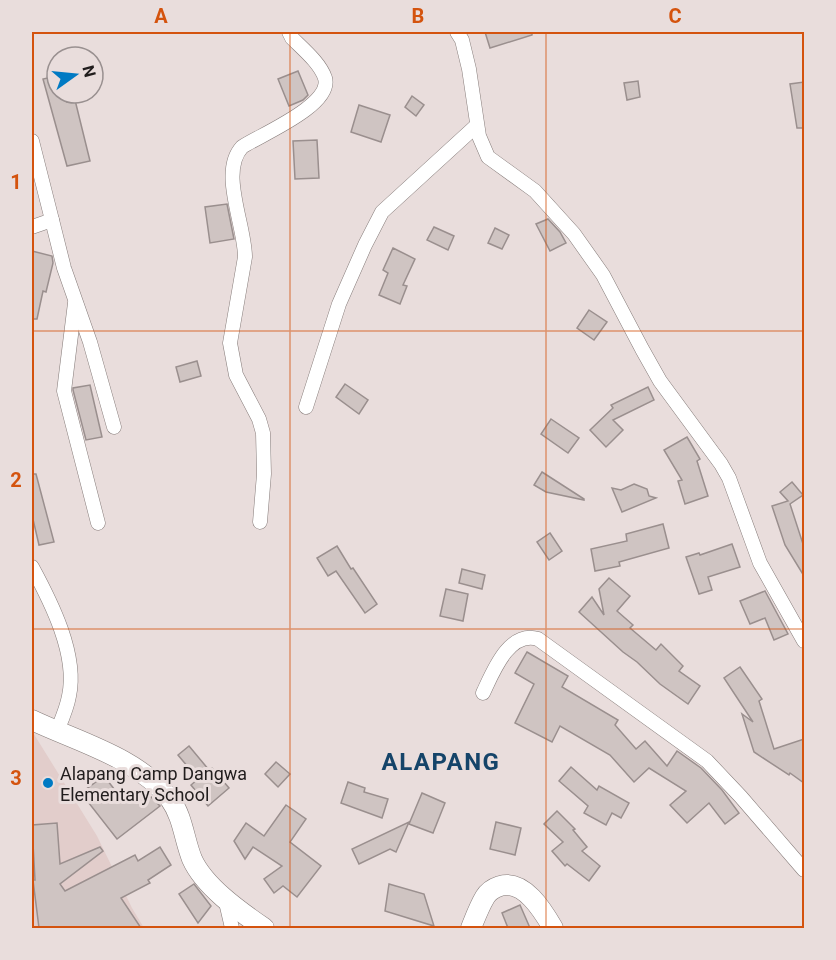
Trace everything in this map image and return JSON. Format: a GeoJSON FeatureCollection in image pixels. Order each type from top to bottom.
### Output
{"type":"FeatureCollection","features":[{"type":"Feature","properties":{"kind":"main road"},"geometry":{"type":"LineString","coordinates":[[32,720],[105,753],[156,784],[177,809],[195,866],[211,886],[264,928]]}},
{"type":"Feature","properties":{"kind":"main road"},"geometry":{"type":"LineString","coordinates":[[471,928],[484,898],[489,892],[504,885],[522,890],[534,901],[553,928]]}},
{"type":"Feature","properties":{"kind":"street"},"geometry":{"type":"LineString","coordinates":[[260,522],[264,474],[263,433],[259,419],[236,375],[230,343],[245,257],[245,244],[232,170],[236,154],[242,147],[308,109],[324,92],[326,81],[320,69],[289,32]]}},
{"type":"Feature","properties":{"kind":"street"},"geometry":{"type":"LineString","coordinates":[[457,32],[462,40],[469,69],[476,126],[488,157],[545,200],[574,234],[603,275],[660,381],[721,464],[732,486],[760,563],[804,641]]}},
{"type":"Feature","properties":{"kind":"street"},"geometry":{"type":"LineString","coordinates":[[306,407],[339,304],[382,212],[476,126]]}},
{"type":"Feature","properties":{"kind":"street"},"geometry":{"type":"LineString","coordinates":[[32,141],[64,268],[90,342],[114,427]]}},
{"type":"Feature","properties":{"kind":"street"},"geometry":{"type":"LineString","coordinates":[[32,227],[52,220]]}},
{"type":"Feature","properties":{"kind":"street"},"geometry":{"type":"LineString","coordinates":[[76,301],[64,391],[98,523]]}},
{"type":"Feature","properties":{"kind":"street"},"geometry":{"type":"LineString","coordinates":[[32,567],[56,615],[68,657],[70,694],[57,731]]}},
{"type":"Feature","properties":{"kind":"street"},"geometry":{"type":"LineString","coordinates":[[483,693],[494,670],[511,645],[524,637],[538,639],[707,761],[804,870]]}},
{"type":"Feature","properties":{"kind":"street"},"geometry":{"type":"LineString","coordinates":[[225,898],[232,928]]}},
{"type":"Feature","properties":{"kind":"shaded area","name":"Alapang Camp Dangwa Elementary School"},"geometry":{"type":"Polygon","coordinates":[[[32,731],[97,836],[144,928],[34,928],[32,731]]]}},
{"type":"Feature","properties":{"kind":"building"},"geometry":{"type":"Polygon","coordinates":[[[485,32],[532,32],[532,35],[490,48],[485,32]]]}},
{"type":"Feature","properties":{"kind":"building"},"geometry":{"type":"Polygon","coordinates":[[[298,71],[308,95],[303,100],[289,106],[278,79],[298,71]]]}},
{"type":"Feature","properties":{"kind":"building"},"geometry":{"type":"Polygon","coordinates":[[[638,81],[640,97],[627,100],[624,83],[638,81]]]}},
{"type":"Feature","properties":{"kind":"building"},"geometry":{"type":"Polygon","coordinates":[[[804,82],[804,128],[797,128],[790,84],[804,82]]]}},
{"type":"Feature","properties":{"kind":"building"},"geometry":{"type":"Polygon","coordinates":[[[412,96],[424,105],[416,116],[405,107],[412,96]]]}},
{"type":"Feature","properties":{"kind":"building"},"geometry":{"type":"Polygon","coordinates":[[[50,105],[76,105],[90,161],[67,166],[50,105]]]}},
{"type":"Feature","properties":{"kind":"building"},"geometry":{"type":"Polygon","coordinates":[[[359,105],[390,115],[381,142],[351,132],[359,105]]]}},
{"type":"Feature","properties":{"kind":"building"},"geometry":{"type":"Polygon","coordinates":[[[317,140],[319,178],[295,179],[293,141],[317,140]]]}},
{"type":"Feature","properties":{"kind":"building"},"geometry":{"type":"Polygon","coordinates":[[[227,204],[234,239],[210,243],[205,207],[227,204]]]}},
{"type":"Feature","properties":{"kind":"building"},"geometry":{"type":"Polygon","coordinates":[[[548,219],[566,243],[550,251],[536,224],[548,219]]]}},
{"type":"Feature","properties":{"kind":"building"},"geometry":{"type":"Polygon","coordinates":[[[434,227],[454,236],[448,250],[427,240],[434,227]]]}},
{"type":"Feature","properties":{"kind":"building"},"geometry":{"type":"Polygon","coordinates":[[[495,228],[509,235],[502,249],[488,243],[495,228]]]}},
{"type":"Feature","properties":{"kind":"building"},"geometry":{"type":"Polygon","coordinates":[[[393,248],[415,259],[403,285],[407,286],[400,304],[379,295],[388,273],[383,270],[393,248]]]}},
{"type":"Feature","properties":{"kind":"building"},"geometry":{"type":"Polygon","coordinates":[[[32,251],[52,256],[53,263],[46,292],[43,291],[37,319],[32,319],[32,251]]]}},
{"type":"Feature","properties":{"kind":"building"},"geometry":{"type":"Polygon","coordinates":[[[589,310],[607,322],[594,340],[577,328],[589,310]]]}},
{"type":"Feature","properties":{"kind":"building"},"geometry":{"type":"Polygon","coordinates":[[[197,361],[201,376],[180,382],[176,367],[197,361]]]}},
{"type":"Feature","properties":{"kind":"building"},"geometry":{"type":"Polygon","coordinates":[[[345,384],[368,400],[359,414],[336,397],[345,384]]]}},
{"type":"Feature","properties":{"kind":"building"},"geometry":{"type":"Polygon","coordinates":[[[90,385],[102,437],[86,440],[73,388],[90,385]]]}},
{"type":"Feature","properties":{"kind":"building"},"geometry":{"type":"Polygon","coordinates":[[[648,387],[654,400],[613,420],[623,430],[606,447],[590,430],[613,408],[611,405],[648,387]]]}},
{"type":"Feature","properties":{"kind":"building"},"geometry":{"type":"Polygon","coordinates":[[[551,419],[579,438],[568,453],[541,434],[551,419]]]}},
{"type":"Feature","properties":{"kind":"building"},"geometry":{"type":"Polygon","coordinates":[[[687,437],[700,459],[697,461],[708,496],[685,504],[678,481],[682,480],[664,450],[687,437]]]}},
{"type":"Feature","properties":{"kind":"building"},"geometry":{"type":"Polygon","coordinates":[[[542,472],[584,500],[546,492],[534,485],[542,472]]]}},
{"type":"Feature","properties":{"kind":"building"},"geometry":{"type":"Polygon","coordinates":[[[32,474],[36,474],[54,542],[39,545],[32,515],[32,474]]]}},
{"type":"Feature","properties":{"kind":"building"},"geometry":{"type":"Polygon","coordinates":[[[792,482],[803,495],[790,504],[804,547],[804,576],[785,545],[772,506],[788,501],[780,492],[792,482]]]}},
{"type":"Feature","properties":{"kind":"building"},"geometry":{"type":"Polygon","coordinates":[[[634,484],[647,489],[649,496],[656,498],[622,512],[612,488],[621,490],[634,484]]]}},
{"type":"Feature","properties":{"kind":"building"},"geometry":{"type":"Polygon","coordinates":[[[663,524],[669,548],[619,562],[620,566],[595,571],[591,549],[627,541],[626,534],[663,524]]]}},
{"type":"Feature","properties":{"kind":"building"},"geometry":{"type":"Polygon","coordinates":[[[550,533],[562,551],[549,560],[537,542],[550,533]]]}},
{"type":"Feature","properties":{"kind":"building"},"geometry":{"type":"Polygon","coordinates":[[[732,544],[740,567],[708,577],[712,590],[699,594],[686,557],[699,553],[700,555],[732,544]]]}},
{"type":"Feature","properties":{"kind":"building"},"geometry":{"type":"Polygon","coordinates":[[[337,546],[377,604],[365,613],[336,571],[328,576],[317,558],[337,546]]]}},
{"type":"Feature","properties":{"kind":"building"},"geometry":{"type":"Polygon","coordinates":[[[462,569],[485,575],[482,589],[459,583],[462,569]]]}},
{"type":"Feature","properties":{"kind":"building"},"geometry":{"type":"Polygon","coordinates":[[[609,578],[630,596],[617,611],[633,625],[630,628],[656,650],[661,644],[683,666],[679,671],[700,686],[688,704],[660,684],[579,612],[592,597],[604,615],[599,589],[609,578]]]}},
{"type":"Feature","properties":{"kind":"building"},"geometry":{"type":"Polygon","coordinates":[[[446,589],[468,594],[463,621],[440,616],[446,589]]]}},
{"type":"Feature","properties":{"kind":"building"},"geometry":{"type":"Polygon","coordinates":[[[765,591],[788,634],[774,640],[765,618],[750,624],[740,601],[765,591]]]}},
{"type":"Feature","properties":{"kind":"building"},"geometry":{"type":"Polygon","coordinates":[[[527,652],[568,676],[562,687],[618,720],[615,725],[636,749],[645,741],[667,766],[677,751],[701,768],[722,790],[739,813],[725,824],[709,803],[687,823],[670,805],[686,791],[649,768],[634,782],[610,755],[560,726],[552,742],[515,723],[534,684],[515,673],[527,652]]]}},
{"type":"Feature","properties":{"kind":"building"},"geometry":{"type":"Polygon","coordinates":[[[740,667],[762,699],[759,701],[774,749],[804,739],[804,783],[754,752],[742,714],[753,722],[724,678],[740,667]]]}},
{"type":"Feature","properties":{"kind":"building"},"geometry":{"type":"Polygon","coordinates":[[[189,746],[209,770],[212,768],[229,788],[208,806],[191,785],[198,779],[178,755],[189,746]]]}},
{"type":"Feature","properties":{"kind":"building"},"geometry":{"type":"Polygon","coordinates":[[[276,762],[290,774],[278,787],[265,774],[276,762]]]}},
{"type":"Feature","properties":{"kind":"building"},"geometry":{"type":"Polygon","coordinates":[[[571,767],[597,790],[599,786],[629,803],[621,818],[612,813],[606,825],[584,813],[588,806],[559,781],[571,767]]]}},
{"type":"Feature","properties":{"kind":"building"},"geometry":{"type":"Polygon","coordinates":[[[104,776],[125,803],[144,790],[160,806],[117,839],[81,793],[104,776]]]}},
{"type":"Feature","properties":{"kind":"building"},"geometry":{"type":"Polygon","coordinates":[[[348,782],[365,788],[364,792],[388,799],[382,818],[341,803],[348,782]]]}},
{"type":"Feature","properties":{"kind":"building"},"geometry":{"type":"Polygon","coordinates":[[[422,793],[445,803],[433,833],[409,824],[422,793]]]}},
{"type":"Feature","properties":{"kind":"building"},"geometry":{"type":"Polygon","coordinates":[[[286,805],[306,819],[290,842],[321,866],[297,897],[283,886],[274,893],[264,879],[282,866],[253,847],[245,859],[234,841],[246,823],[264,836],[286,805]]]}},
{"type":"Feature","properties":{"kind":"building"},"geometry":{"type":"Polygon","coordinates":[[[557,811],[575,829],[573,830],[587,847],[582,851],[600,866],[589,881],[567,864],[565,866],[552,851],[563,842],[544,824],[557,811]]]}},
{"type":"Feature","properties":{"kind":"building"},"geometry":{"type":"Polygon","coordinates":[[[409,822],[396,852],[390,849],[359,864],[352,849],[409,822]]]}},
{"type":"Feature","properties":{"kind":"building"},"geometry":{"type":"Polygon","coordinates":[[[496,822],[521,828],[515,855],[490,849],[496,822]]]}},
{"type":"Feature","properties":{"kind":"building"},"geometry":{"type":"Polygon","coordinates":[[[57,823],[60,864],[100,847],[103,851],[60,884],[65,891],[135,855],[138,861],[160,847],[171,865],[148,880],[150,883],[121,898],[141,928],[39,928],[33,880],[35,880],[32,825],[57,823]]]}},
{"type":"Feature","properties":{"kind":"building"},"geometry":{"type":"Polygon","coordinates":[[[194,884],[211,906],[198,923],[179,894],[194,884]]]}},
{"type":"Feature","properties":{"kind":"building"},"geometry":{"type":"Polygon","coordinates":[[[389,884],[424,894],[434,926],[385,911],[389,884]]]}},
{"type":"Feature","properties":{"kind":"building"},"geometry":{"type":"Polygon","coordinates":[[[520,905],[530,928],[508,928],[502,913],[520,905]]]}},
{"type":"Feature","properties":{"kind":"place","name":"Alapang Camp Dangwa Elementary School"},"geometry":{"type":"Point","coordinates":[48,783]}},
{"type":"Feature","properties":{"kind":"district","name":"ALAPANG"},"geometry":{"type":"Point","coordinates":[441,762]}}]}
